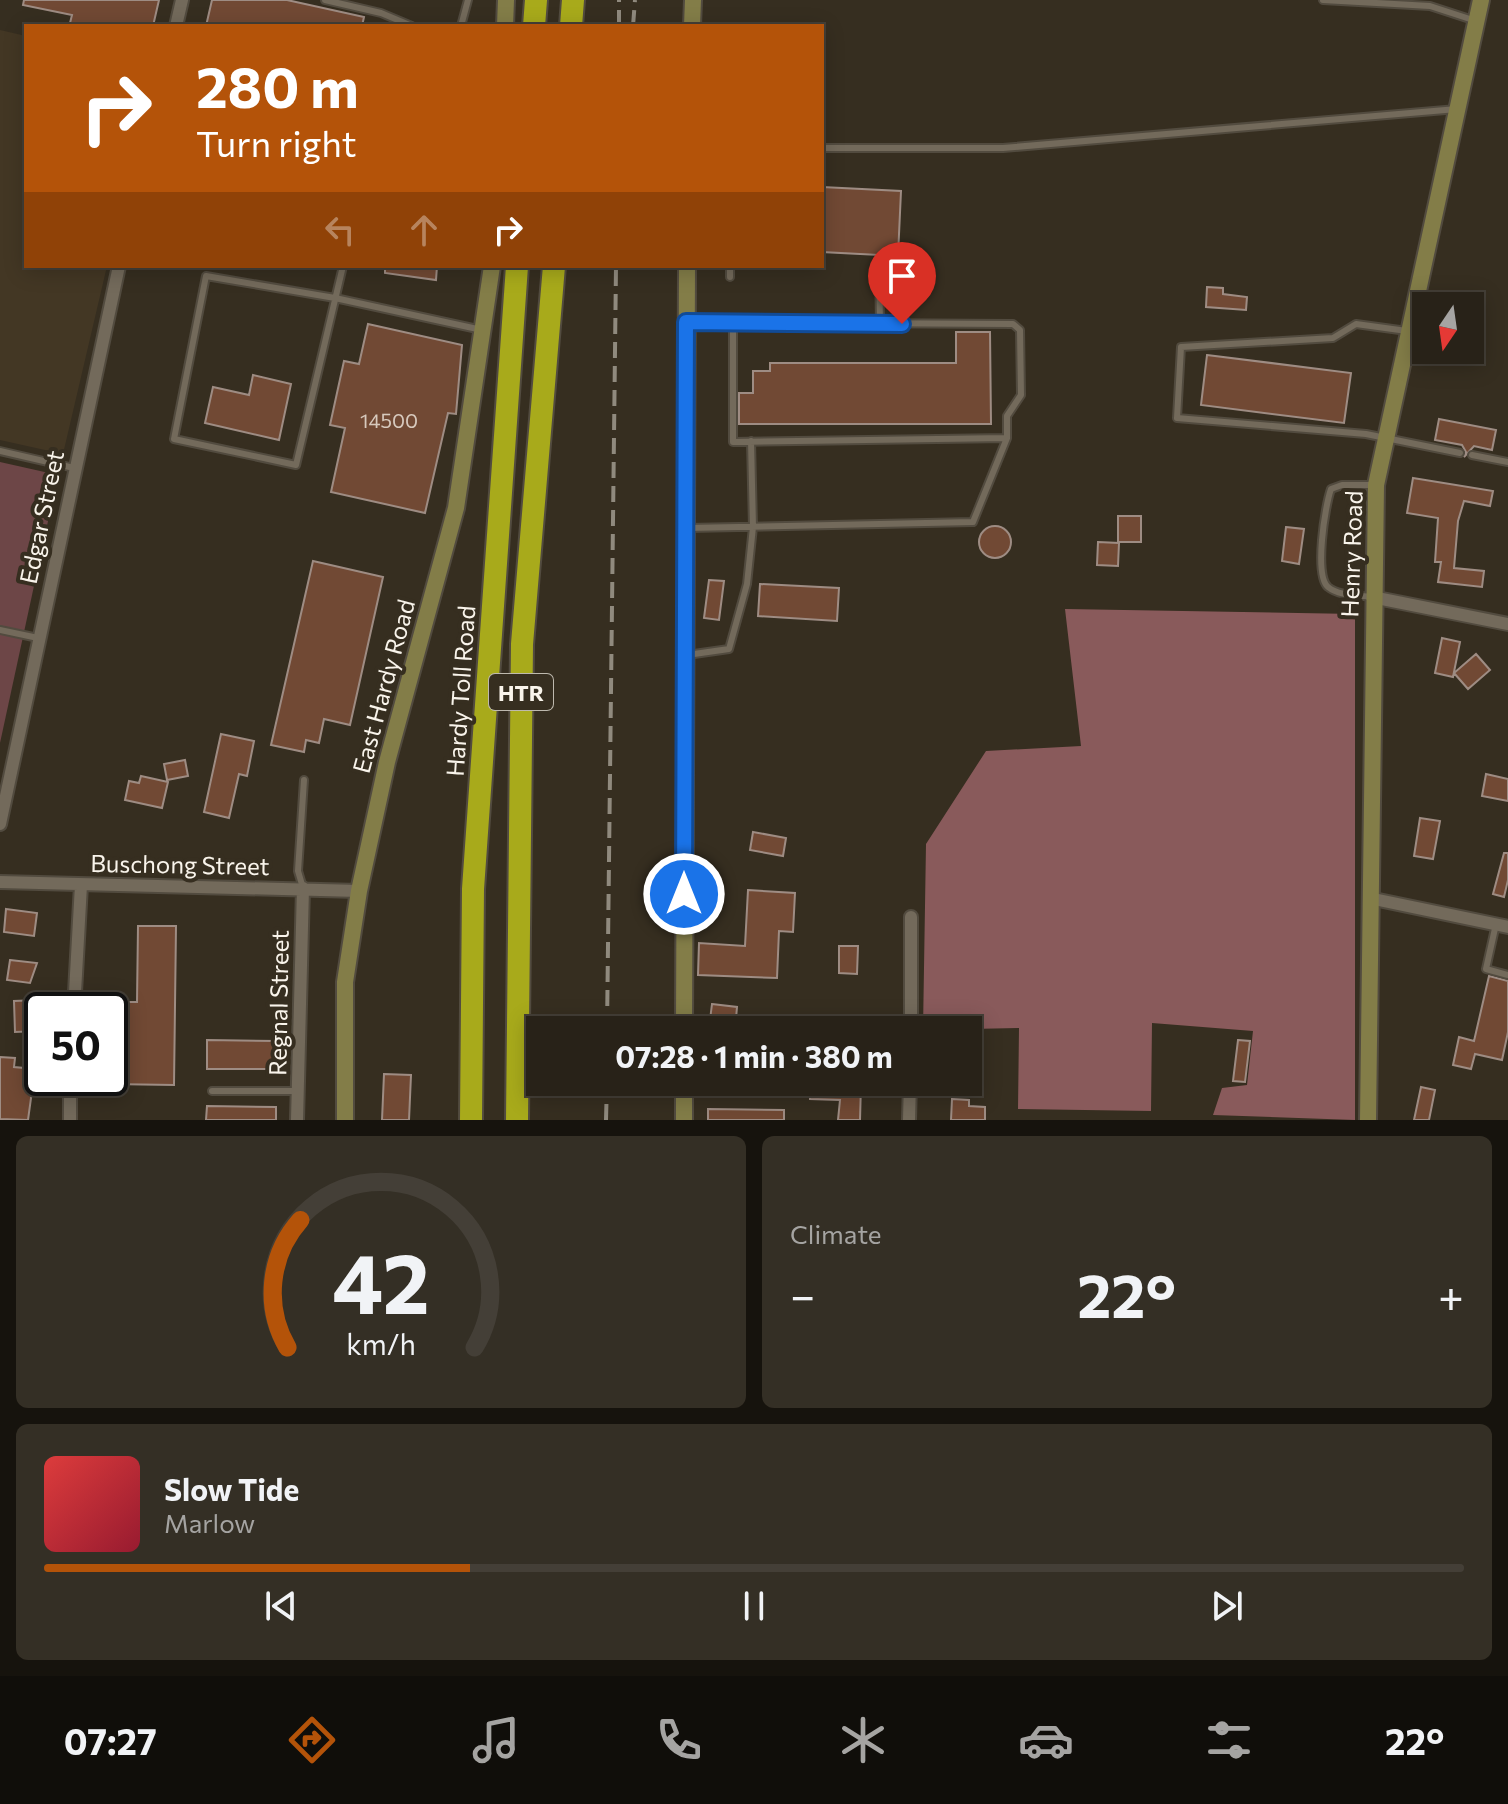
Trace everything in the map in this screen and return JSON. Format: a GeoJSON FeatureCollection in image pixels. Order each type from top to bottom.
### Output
{"type":"FeatureCollection","features":[{"type":"Feature","properties":{"kind":"highway"},"geometry":{"type":"LineString","coordinates":[[534,24],[536,0]]}},
{"type":"Feature","properties":{"kind":"highway"},"geometry":{"type":"LineString","coordinates":[[571,24],[573,0]]}},
{"type":"Feature","properties":{"kind":"highway","name":"Hardy Toll Road"},"geometry":{"type":"LineString","coordinates":[[471,1120],[473,889],[517,268]]}},
{"type":"Feature","properties":{"kind":"highway","name":"HTR"},"geometry":{"type":"LineString","coordinates":[[517,1120],[522,644],[554,268]]}},
{"type":"Feature","properties":{"kind":"main road"},"geometry":{"type":"LineString","coordinates":[[505,24],[506,0]]}},
{"type":"Feature","properties":{"kind":"main road"},"geometry":{"type":"LineString","coordinates":[[692,24],[693,0]]}},
{"type":"Feature","properties":{"kind":"main road","name":"Henry Road"},"geometry":{"type":"LineString","coordinates":[[1368,1120],[1372,597],[1376,485],[1481,0]]}},
{"type":"Feature","properties":{"kind":"main road","name":"East Hardy Road"},"geometry":{"type":"LineString","coordinates":[[345,1120],[345,982],[359,891],[387,762],[456,508],[492,268]]}},
{"type":"Feature","properties":{"kind":"main road"},"geometry":{"type":"LineString","coordinates":[[684,1016],[687,268]]}},
{"type":"Feature","properties":{"kind":"main road"},"geometry":{"type":"LineString","coordinates":[[684,1096],[684,1120]]}},
{"type":"Feature","properties":{"kind":"street"},"geometry":{"type":"LineString","coordinates":[[176,24],[182,0]]}},
{"type":"Feature","properties":{"kind":"street","name":"Edgar Street"},"geometry":{"type":"LineString","coordinates":[[0,824],[3,783],[38,638],[119,268]]}},
{"type":"Feature","properties":{"kind":"street"},"geometry":{"type":"LineString","coordinates":[[1372,597],[1508,624]]}},
{"type":"Feature","properties":{"kind":"street","name":"Buschong Street"},"geometry":{"type":"LineString","coordinates":[[0,882],[359,891]]}},
{"type":"Feature","properties":{"kind":"street"},"geometry":{"type":"LineString","coordinates":[[75,992],[81,885]]}},
{"type":"Feature","properties":{"kind":"street","name":"Regnal Street"},"geometry":{"type":"LineString","coordinates":[[297,1120],[303,888]]}},
{"type":"Feature","properties":{"kind":"street"},"geometry":{"type":"LineString","coordinates":[[1369,898],[1502,926]]}},
{"type":"Feature","properties":{"kind":"street"},"geometry":{"type":"LineString","coordinates":[[911,917],[911,1016]]}},
{"type":"Feature","properties":{"kind":"street"},"geometry":{"type":"LineString","coordinates":[[70,1096],[70,1120]]}},
{"type":"Feature","properties":{"kind":"street"},"geometry":{"type":"LineString","coordinates":[[909,1120],[910,1096]]}},
{"type":"Feature","properties":{"kind":"lane"},"geometry":{"type":"LineString","coordinates":[[325,0],[381,13],[407,24]]}},
{"type":"Feature","properties":{"kind":"lane"},"geometry":{"type":"LineString","coordinates":[[462,24],[468,0]]}},
{"type":"Feature","properties":{"kind":"lane"},"geometry":{"type":"LineString","coordinates":[[1323,0],[1430,6],[1476,21]]}},
{"type":"Feature","properties":{"kind":"lane"},"geometry":{"type":"LineString","coordinates":[[824,148],[1003,148],[1457,109]]}},
{"type":"Feature","properties":{"kind":"lane"},"geometry":{"type":"LineString","coordinates":[[879,262],[880,324]]}},
{"type":"Feature","properties":{"kind":"lane"},"geometry":{"type":"LineString","coordinates":[[208,268],[174,439],[296,465],[342,268]]}},
{"type":"Feature","properties":{"kind":"lane"},"geometry":{"type":"LineString","coordinates":[[730,268],[730,277]]}},
{"type":"Feature","properties":{"kind":"lane"},"geometry":{"type":"LineString","coordinates":[[206,276],[335,298],[482,330]]}},
{"type":"Feature","properties":{"kind":"lane"},"geometry":{"type":"LineString","coordinates":[[684,528],[973,522],[1007,438],[1007,416],[1021,395],[1020,330],[1013,324],[686,322]]}},
{"type":"Feature","properties":{"kind":"lane"},"geometry":{"type":"LineString","coordinates":[[733,322],[733,442],[1007,438]]}},
{"type":"Feature","properties":{"kind":"lane"},"geometry":{"type":"LineString","coordinates":[[1408,331],[1356,324],[1333,338],[1181,347],[1177,418],[1385,438],[1460,453]]}},
{"type":"Feature","properties":{"kind":"lane"},"geometry":{"type":"LineString","coordinates":[[685,655],[729,649],[747,584],[753,527],[751,441]]}},
{"type":"Feature","properties":{"kind":"lane"},"geometry":{"type":"LineString","coordinates":[[0,451],[74,468]]}},
{"type":"Feature","properties":{"kind":"lane"},"geometry":{"type":"LineString","coordinates":[[1472,455],[1508,462]]}},
{"type":"Feature","properties":{"kind":"lane"},"geometry":{"type":"LineString","coordinates":[[1372,597],[1336,592],[1325,585],[1320,574],[1326,503],[1331,489],[1342,485],[1376,485]]}},
{"type":"Feature","properties":{"kind":"lane"},"geometry":{"type":"LineString","coordinates":[[0,630],[38,638]]}},
{"type":"Feature","properties":{"kind":"lane"},"geometry":{"type":"LineString","coordinates":[[303,888],[298,871],[304,780]]}},
{"type":"Feature","properties":{"kind":"lane"},"geometry":{"type":"LineString","coordinates":[[1502,926],[1486,969],[1508,975]]}},
{"type":"Feature","properties":{"kind":"lane"},"geometry":{"type":"LineString","coordinates":[[212,1091],[298,1091]]}},
{"type":"Feature","properties":{"kind":"shaded area"},"geometry":{"type":"Polygon","coordinates":[[[0,30],[24,36],[24,268],[107,268],[63,454],[0,440],[0,30]]]}},
{"type":"Feature","properties":{"kind":"shaded area"},"geometry":{"type":"Polygon","coordinates":[[[0,462],[58,475],[0,743],[0,462]]]}},
{"type":"Feature","properties":{"kind":"shaded area"},"geometry":{"type":"Polygon","coordinates":[[[1065,609],[1355,614],[1355,1120],[1213,1115],[1222,1088],[1247,1085],[1253,1031],[1152,1023],[1151,1111],[1018,1109],[1019,1028],[982,1029],[982,1016],[923,1016],[926,844],[986,751],[1081,746],[1065,609]]]}},
{"type":"Feature","properties":{"kind":"building"},"geometry":{"type":"Polygon","coordinates":[[[24,0],[159,0],[153,24],[75,24],[70,23],[72,15],[23,5],[24,0]]]}},
{"type":"Feature","properties":{"kind":"building"},"geometry":{"type":"Polygon","coordinates":[[[212,0],[287,0],[364,17],[362,24],[206,24],[212,0]]]}},
{"type":"Feature","properties":{"kind":"building"},"geometry":{"type":"Polygon","coordinates":[[[824,187],[901,191],[898,256],[824,252],[824,187]]]}},
{"type":"Feature","properties":{"kind":"building"},"geometry":{"type":"Polygon","coordinates":[[[385,268],[437,268],[436,280],[385,273],[385,268]]]}},
{"type":"Feature","properties":{"kind":"building"},"geometry":{"type":"Polygon","coordinates":[[[1207,287],[1223,288],[1223,294],[1247,297],[1246,310],[1206,307],[1207,287]]]}},
{"type":"Feature","properties":{"kind":"building"},"geometry":{"type":"Polygon","coordinates":[[[368,324],[462,345],[456,414],[448,413],[425,513],[331,492],[345,428],[330,425],[344,361],[359,364],[368,324]]]}},
{"type":"Feature","properties":{"kind":"building"},"geometry":{"type":"Polygon","coordinates":[[[956,332],[990,332],[991,424],[739,424],[739,393],[753,393],[753,371],[770,371],[770,363],[956,363],[956,332]]]}},
{"type":"Feature","properties":{"kind":"building"},"geometry":{"type":"Polygon","coordinates":[[[1207,355],[1351,373],[1344,423],[1201,405],[1207,355]]]}},
{"type":"Feature","properties":{"kind":"building"},"geometry":{"type":"Polygon","coordinates":[[[253,375],[291,384],[279,440],[205,423],[213,387],[249,395],[253,375]]]}},
{"type":"Feature","properties":{"kind":"building"},"geometry":{"type":"Polygon","coordinates":[[[1439,419],[1496,430],[1492,450],[1474,446],[1464,457],[1466,452],[1462,445],[1435,440],[1439,419]]]}},
{"type":"Feature","properties":{"kind":"building"},"geometry":{"type":"Polygon","coordinates":[[[1413,478],[1493,491],[1490,506],[1464,501],[1458,521],[1454,568],[1484,571],[1482,587],[1438,582],[1441,562],[1435,562],[1438,518],[1407,513],[1413,478]]]}},
{"type":"Feature","properties":{"kind":"building"},"geometry":{"type":"Polygon","coordinates":[[[1118,516],[1141,516],[1141,542],[1118,542],[1118,516]]]}},
{"type":"Feature","properties":{"kind":"building"},"geometry":{"type":"Polygon","coordinates":[[[995,526],[1006,531],[1011,542],[1006,553],[995,558],[984,553],[979,542],[984,531],[995,526]]]}},
{"type":"Feature","properties":{"kind":"building"},"geometry":{"type":"Polygon","coordinates":[[[1286,527],[1304,529],[1299,564],[1282,561],[1286,527]]]}},
{"type":"Feature","properties":{"kind":"building"},"geometry":{"type":"Polygon","coordinates":[[[1098,542],[1119,543],[1118,566],[1097,565],[1098,542]]]}},
{"type":"Feature","properties":{"kind":"building"},"geometry":{"type":"Polygon","coordinates":[[[313,561],[383,577],[350,725],[324,719],[319,743],[306,740],[304,752],[271,745],[313,561]]]}},
{"type":"Feature","properties":{"kind":"building"},"geometry":{"type":"Polygon","coordinates":[[[709,580],[724,581],[719,620],[704,618],[709,580]]]}},
{"type":"Feature","properties":{"kind":"building"},"geometry":{"type":"Polygon","coordinates":[[[760,584],[839,588],[837,621],[758,616],[760,584]]]}},
{"type":"Feature","properties":{"kind":"building"},"geometry":{"type":"Polygon","coordinates":[[[1442,638],[1460,642],[1453,677],[1435,673],[1442,638]]]}},
{"type":"Feature","properties":{"kind":"building"},"geometry":{"type":"Polygon","coordinates":[[[1476,654],[1490,670],[1468,689],[1454,673],[1476,654]]]}},
{"type":"Feature","properties":{"kind":"building"},"geometry":{"type":"Polygon","coordinates":[[[221,734],[254,741],[247,776],[239,774],[229,818],[204,812],[221,734]]]}},
{"type":"Feature","properties":{"kind":"building"},"geometry":{"type":"Polygon","coordinates":[[[185,760],[188,776],[167,780],[164,764],[185,760]]]}},
{"type":"Feature","properties":{"kind":"building"},"geometry":{"type":"Polygon","coordinates":[[[1486,774],[1508,779],[1508,801],[1482,796],[1486,774]]]}},
{"type":"Feature","properties":{"kind":"building"},"geometry":{"type":"Polygon","coordinates":[[[141,776],[168,782],[162,808],[125,800],[129,781],[139,783],[141,776]]]}},
{"type":"Feature","properties":{"kind":"building"},"geometry":{"type":"Polygon","coordinates":[[[1420,818],[1440,821],[1433,859],[1414,856],[1420,818]]]}},
{"type":"Feature","properties":{"kind":"building"},"geometry":{"type":"Polygon","coordinates":[[[753,832],[786,838],[783,856],[750,850],[753,832]]]}},
{"type":"Feature","properties":{"kind":"building"},"geometry":{"type":"Polygon","coordinates":[[[1504,853],[1508,853],[1508,880],[1504,897],[1493,894],[1504,853]]]}},
{"type":"Feature","properties":{"kind":"building"},"geometry":{"type":"Polygon","coordinates":[[[748,890],[795,893],[793,932],[779,931],[777,978],[698,975],[699,943],[745,946],[748,890]]]}},
{"type":"Feature","properties":{"kind":"building"},"geometry":{"type":"Polygon","coordinates":[[[6,909],[37,913],[34,936],[4,932],[6,909]]]}},
{"type":"Feature","properties":{"kind":"building"},"geometry":{"type":"Polygon","coordinates":[[[138,926],[176,926],[174,1085],[128,1084],[128,1002],[137,1002],[138,926]]]}},
{"type":"Feature","properties":{"kind":"building"},"geometry":{"type":"Polygon","coordinates":[[[839,946],[858,946],[857,974],[839,973],[839,946]]]}},
{"type":"Feature","properties":{"kind":"building"},"geometry":{"type":"Polygon","coordinates":[[[10,960],[37,963],[30,983],[7,980],[10,960]]]}},
{"type":"Feature","properties":{"kind":"building"},"geometry":{"type":"Polygon","coordinates":[[[1489,976],[1508,981],[1508,1032],[1502,1060],[1475,1054],[1471,1069],[1453,1065],[1459,1037],[1474,1041],[1489,976]]]}},
{"type":"Feature","properties":{"kind":"building"},"geometry":{"type":"Polygon","coordinates":[[[14,1001],[24,1001],[24,1032],[15,1032],[14,1001]]]}},
{"type":"Feature","properties":{"kind":"building"},"geometry":{"type":"Polygon","coordinates":[[[712,1004],[737,1007],[736,1016],[710,1016],[712,1004]]]}},
{"type":"Feature","properties":{"kind":"building"},"geometry":{"type":"Polygon","coordinates":[[[207,1040],[277,1041],[276,1069],[207,1069],[207,1040]]]}},
{"type":"Feature","properties":{"kind":"building"},"geometry":{"type":"Polygon","coordinates":[[[1238,1040],[1250,1041],[1245,1082],[1233,1081],[1238,1040]]]}},
{"type":"Feature","properties":{"kind":"building"},"geometry":{"type":"Polygon","coordinates":[[[0,1057],[15,1058],[14,1067],[24,1068],[24,1096],[31,1096],[28,1120],[0,1119],[0,1057]]]}},
{"type":"Feature","properties":{"kind":"building"},"geometry":{"type":"Polygon","coordinates":[[[384,1074],[411,1075],[409,1120],[382,1120],[384,1074]]]}},
{"type":"Feature","properties":{"kind":"building"},"geometry":{"type":"Polygon","coordinates":[[[1421,1087],[1435,1090],[1429,1120],[1414,1120],[1421,1087]]]}},
{"type":"Feature","properties":{"kind":"building"},"geometry":{"type":"Polygon","coordinates":[[[810,1096],[861,1096],[860,1120],[838,1120],[840,1100],[810,1099],[810,1096]]]}},
{"type":"Feature","properties":{"kind":"building"},"geometry":{"type":"Polygon","coordinates":[[[952,1099],[969,1100],[969,1106],[985,1107],[985,1120],[951,1120],[952,1099]]]}},
{"type":"Feature","properties":{"kind":"building"},"geometry":{"type":"Polygon","coordinates":[[[207,1106],[276,1107],[276,1120],[206,1120],[207,1106]]]}},
{"type":"Feature","properties":{"kind":"building"},"geometry":{"type":"Polygon","coordinates":[[[708,1109],[784,1110],[784,1120],[708,1120],[708,1109]]]}},
{"type":"Feature","properties":{"kind":"railway"},"geometry":{"type":"LineString","coordinates":[[619,0],[619,24]]}},
{"type":"Feature","properties":{"kind":"railway"},"geometry":{"type":"LineString","coordinates":[[633,24],[635,0]]}},
{"type":"Feature","properties":{"kind":"railway"},"geometry":{"type":"LineString","coordinates":[[607,1016],[616,268]]}},
{"type":"Feature","properties":{"kind":"railway"},"geometry":{"type":"LineString","coordinates":[[606,1120],[607,1096]]}},
{"type":"Feature","properties":{"kind":"route"},"geometry":{"type":"LineString","coordinates":[[684,894],[686,322],[902,324]]}}]}
